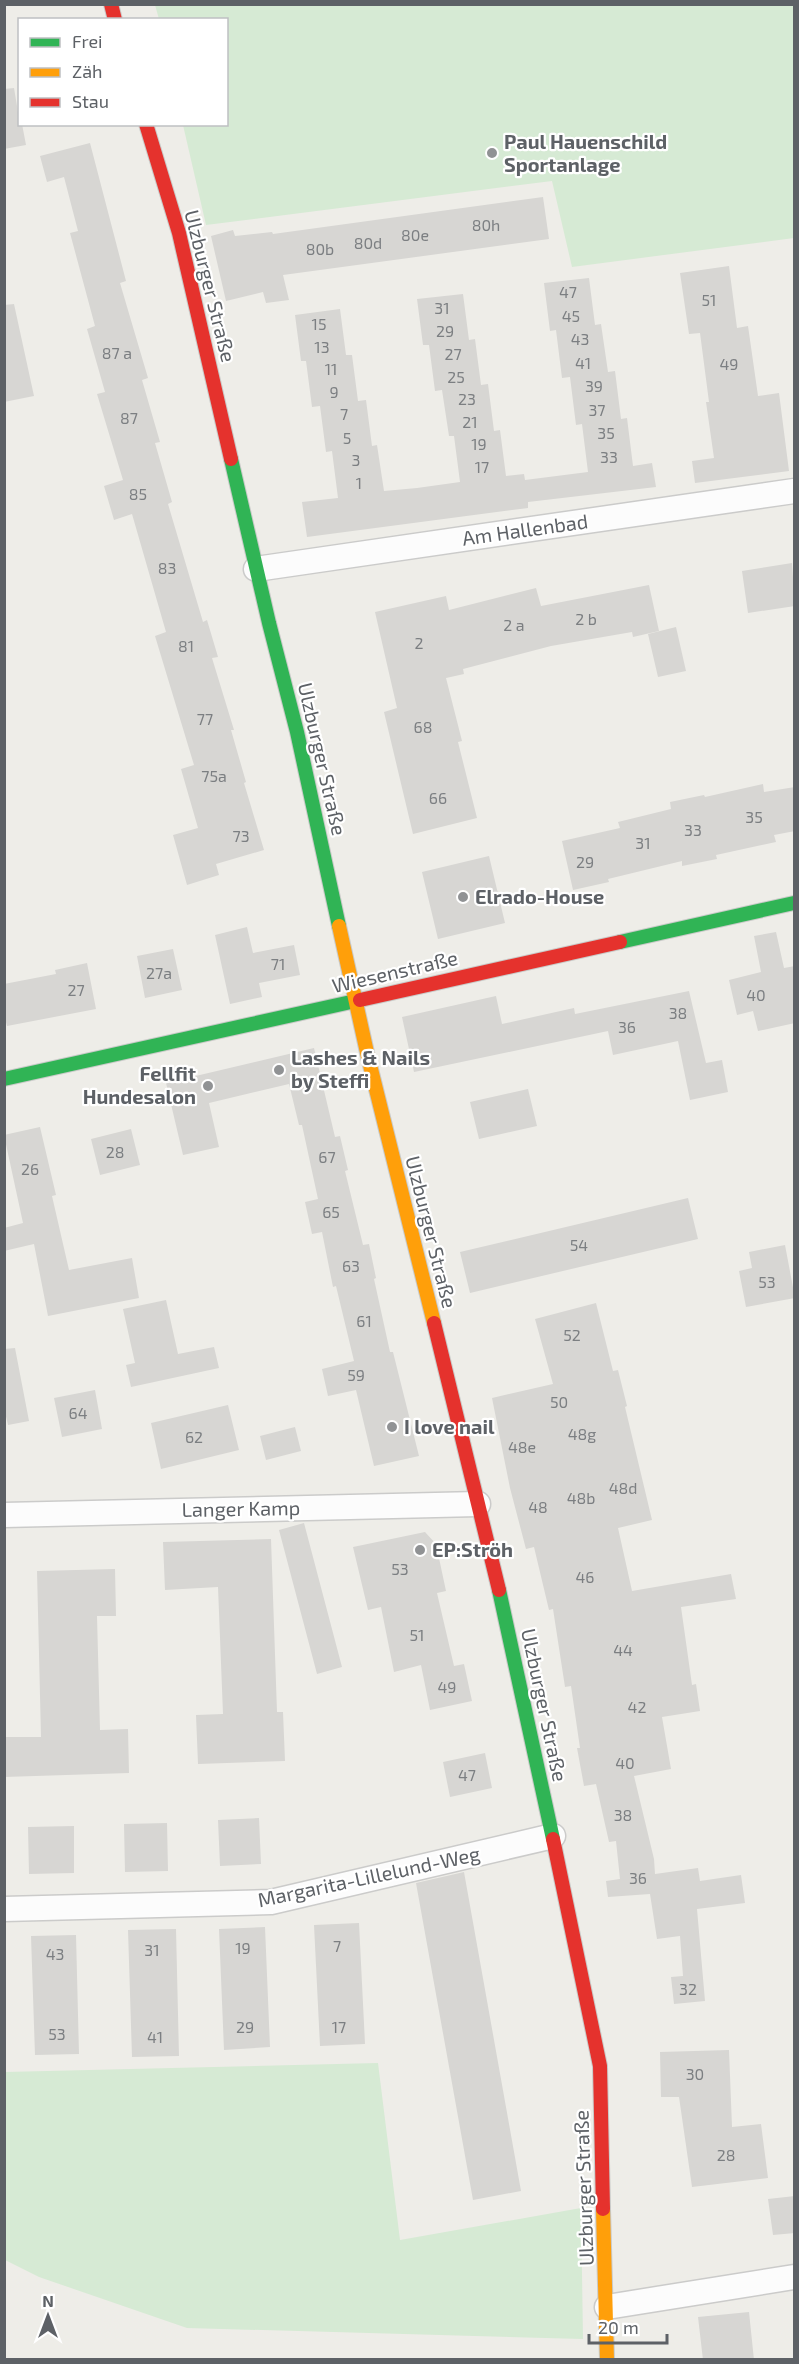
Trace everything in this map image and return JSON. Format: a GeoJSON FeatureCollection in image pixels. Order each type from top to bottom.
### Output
{"type":"FeatureCollection","features":[{"type":"Feature","properties":{"kind":"main road","name":"Ulzburger Straße"},"geometry":{"type":"LineString","coordinates":[[147,126],[179,233],[256,569],[315,805],[355,1001],[478,1504],[553,1836],[600,2066],[607,2360]]}},
{"type":"Feature","properties":{"kind":"main road","name":"Wiesenstraße"},"geometry":{"type":"LineString","coordinates":[[4,1079],[795,903]]}},
{"type":"Feature","properties":{"kind":"street","name":"Am Hallenbad"},"geometry":{"type":"LineString","coordinates":[[256,569],[795,491]]}},
{"type":"Feature","properties":{"kind":"street","name":"Langer Kamp"},"geometry":{"type":"LineString","coordinates":[[4,1515],[478,1504]]}},
{"type":"Feature","properties":{"kind":"street","name":"Margarita-Lillelund-Weg"},"geometry":{"type":"LineString","coordinates":[[4,1909],[271,1902],[553,1836]]}},
{"type":"Feature","properties":{"kind":"street"},"geometry":{"type":"LineString","coordinates":[[607,2307],[795,2277]]}},
{"type":"Feature","properties":{"kind":"green space","name":"Paul Hauenschild Sportanlage"},"geometry":{"type":"Polygon","coordinates":[[[155,5],[794,5],[794,238],[572,267],[552,181],[206,225],[183,126],[228,126],[228,18],[159,18],[155,5]]]}},
{"type":"Feature","properties":{"kind":"green space"},"geometry":{"type":"Polygon","coordinates":[[[378,2063],[400,2240],[581,2208],[583,2339],[187,2328],[39,2277],[5,2260],[5,2072],[378,2063]]]}},
{"type":"Feature","properties":{"kind":"building"},"geometry":{"type":"Polygon","coordinates":[[[14,88],[18,126],[22,126],[26,145],[4,149],[4,89],[14,88]]]}},
{"type":"Feature","properties":{"kind":"building"},"geometry":{"type":"Polygon","coordinates":[[[90,143],[126,281],[120,283],[148,378],[142,380],[160,442],[155,443],[172,502],[168,504],[203,622],[207,620],[218,657],[212,658],[234,730],[231,730],[246,782],[244,783],[264,850],[216,864],[219,875],[187,885],[173,835],[198,828],[181,769],[194,765],[155,636],[166,632],[132,514],[114,520],[104,486],[123,480],[97,394],[105,392],[87,329],[95,326],[70,233],[78,231],[64,177],[47,182],[40,156],[90,143]]]}},
{"type":"Feature","properties":{"kind":"building"},"geometry":{"type":"Polygon","coordinates":[[[543,197],[549,239],[283,275],[289,300],[266,303],[263,292],[226,301],[211,236],[233,230],[235,236],[272,232],[273,234],[543,197]]]}},
{"type":"Feature","properties":{"kind":"building"},"geometry":{"type":"Polygon","coordinates":[[[729,266],[737,328],[748,326],[758,396],[779,393],[789,471],[695,483],[692,461],[714,458],[700,333],[689,334],[680,273],[729,266]]]}},
{"type":"Feature","properties":{"kind":"building"},"geometry":{"type":"Polygon","coordinates":[[[589,278],[595,325],[601,324],[608,372],[615,371],[621,419],[627,418],[633,466],[652,463],[656,487],[528,502],[528,508],[307,537],[302,502],[338,498],[332,451],[326,452],[320,406],[312,407],[306,361],[301,361],[295,315],[340,309],[346,355],[352,355],[358,401],[366,400],[372,446],[377,445],[384,491],[417,488],[460,482],[454,436],[449,436],[442,390],[435,391],[429,345],[423,345],[417,299],[463,294],[469,340],[475,339],[481,385],[488,384],[494,431],[500,430],[506,476],[524,474],[525,480],[588,472],[582,424],[576,425],[570,377],[562,378],[556,330],[550,331],[544,283],[589,278]]]}},
{"type":"Feature","properties":{"kind":"building"},"geometry":{"type":"Polygon","coordinates":[[[14,304],[34,396],[4,402],[4,305],[14,304]]]}},
{"type":"Feature","properties":{"kind":"building"},"geometry":{"type":"Polygon","coordinates":[[[792,563],[795,606],[748,613],[742,571],[792,563]]]}},
{"type":"Feature","properties":{"kind":"building"},"geometry":{"type":"Polygon","coordinates":[[[649,585],[659,631],[633,637],[632,632],[551,646],[463,669],[464,674],[446,678],[462,741],[458,742],[477,818],[413,834],[384,712],[397,708],[375,612],[446,596],[449,610],[536,588],[541,606],[649,585]]]}},
{"type":"Feature","properties":{"kind":"building"},"geometry":{"type":"Polygon","coordinates":[[[676,627],[686,671],[658,677],[648,634],[676,627]]]}},
{"type":"Feature","properties":{"kind":"building"},"geometry":{"type":"Polygon","coordinates":[[[763,784],[764,792],[795,787],[795,831],[774,835],[776,842],[716,855],[717,859],[682,866],[682,861],[573,890],[562,841],[620,828],[618,822],[671,809],[670,802],[763,784]]]}},
{"type":"Feature","properties":{"kind":"building","name":"Elrado-House"},"geometry":{"type":"Polygon","coordinates":[[[489,856],[505,923],[438,939],[422,872],[489,856]]]}},
{"type":"Feature","properties":{"kind":"building"},"geometry":{"type":"Polygon","coordinates":[[[247,927],[253,953],[294,945],[300,975],[259,983],[262,997],[230,1004],[215,935],[247,927]]]}},
{"type":"Feature","properties":{"kind":"building"},"geometry":{"type":"Polygon","coordinates":[[[776,932],[784,968],[795,966],[795,1023],[758,1031],[753,1011],[737,1015],[729,980],[761,972],[754,936],[776,932]]]}},
{"type":"Feature","properties":{"kind":"building"},"geometry":{"type":"Polygon","coordinates":[[[173,949],[182,990],[145,998],[137,956],[173,949]]]}},
{"type":"Feature","properties":{"kind":"building"},"geometry":{"type":"Polygon","coordinates":[[[87,963],[96,1009],[7,1026],[4,1014],[4,984],[56,974],[55,970],[87,963]]]}},
{"type":"Feature","properties":{"kind":"building"},"geometry":{"type":"Polygon","coordinates":[[[689,991],[706,1063],[722,1060],[728,1092],[690,1100],[678,1041],[613,1055],[608,1031],[414,1072],[402,1017],[496,996],[502,1024],[574,1008],[575,1014],[689,991]]]}},
{"type":"Feature","properties":{"kind":"building"},"geometry":{"type":"Polygon","coordinates":[[[314,1048],[335,1137],[340,1136],[348,1170],[345,1171],[363,1245],[369,1244],[390,1352],[393,1352],[419,1456],[374,1466],[356,1390],[328,1396],[322,1369],[354,1361],[336,1286],[333,1287],[322,1232],[312,1234],[305,1202],[318,1199],[302,1125],[299,1125],[289,1084],[209,1103],[219,1147],[183,1155],[166,1083],[314,1048]]]}},
{"type":"Feature","properties":{"kind":"building"},"geometry":{"type":"Polygon","coordinates":[[[528,1089],[537,1126],[479,1139],[470,1102],[528,1089]]]}},
{"type":"Feature","properties":{"kind":"building"},"geometry":{"type":"Polygon","coordinates":[[[40,1127],[56,1195],[52,1196],[69,1270],[132,1258],[139,1298],[48,1316],[34,1244],[4,1251],[4,1228],[23,1223],[4,1135],[40,1127]]]}},
{"type":"Feature","properties":{"kind":"building"},"geometry":{"type":"Polygon","coordinates":[[[131,1129],[140,1165],[100,1175],[91,1139],[131,1129]]]}},
{"type":"Feature","properties":{"kind":"building"},"geometry":{"type":"Polygon","coordinates":[[[688,1198],[698,1239],[470,1293],[460,1252],[688,1198]]]}},
{"type":"Feature","properties":{"kind":"building"},"geometry":{"type":"Polygon","coordinates":[[[785,1245],[795,1298],[746,1307],[739,1271],[752,1268],[749,1252],[785,1245]]]}},
{"type":"Feature","properties":{"kind":"building"},"geometry":{"type":"Polygon","coordinates":[[[166,1300],[178,1354],[214,1347],[219,1368],[131,1387],[126,1365],[135,1363],[123,1309],[166,1300]]]}},
{"type":"Feature","properties":{"kind":"building"},"geometry":{"type":"Polygon","coordinates":[[[596,1303],[613,1371],[618,1370],[652,1520],[618,1528],[632,1591],[731,1574],[736,1599],[681,1607],[692,1685],[696,1684],[700,1711],[662,1717],[671,1769],[634,1776],[654,1859],[655,1874],[698,1868],[700,1881],[741,1875],[745,1903],[697,1909],[705,2001],[674,2004],[671,1977],[683,1976],[680,1936],[657,1939],[650,1894],[608,1897],[606,1881],[620,1879],[616,1841],[609,1842],[596,1784],[584,1786],[577,1748],[580,1748],[571,1686],[565,1687],[553,1609],[549,1610],[534,1547],[526,1549],[510,1488],[492,1398],[553,1384],[535,1319],[596,1303]]]}},
{"type":"Feature","properties":{"kind":"building"},"geometry":{"type":"Polygon","coordinates":[[[15,1348],[29,1421],[8,1425],[4,1408],[4,1349],[15,1348]]]}},
{"type":"Feature","properties":{"kind":"building"},"geometry":{"type":"Polygon","coordinates":[[[95,1390],[102,1429],[62,1437],[54,1398],[95,1390]]]}},
{"type":"Feature","properties":{"kind":"building"},"geometry":{"type":"Polygon","coordinates":[[[228,1405],[239,1450],[161,1469],[151,1423],[228,1405]]]}},
{"type":"Feature","properties":{"kind":"building"},"geometry":{"type":"Polygon","coordinates":[[[295,1427],[301,1451],[266,1460],[260,1436],[295,1427]]]}},
{"type":"Feature","properties":{"kind":"building"},"geometry":{"type":"Polygon","coordinates":[[[304,1523],[342,1667],[317,1674],[279,1530],[304,1523]]]}},
{"type":"Feature","properties":{"kind":"building"},"geometry":{"type":"Polygon","coordinates":[[[425,1532],[436,1544],[446,1591],[437,1593],[454,1666],[464,1664],[472,1701],[430,1710],[421,1665],[394,1672],[381,1607],[368,1610],[353,1547],[425,1532]]]}},
{"type":"Feature","properties":{"kind":"building"},"geometry":{"type":"Polygon","coordinates":[[[271,1539],[277,1712],[283,1712],[285,1761],[198,1764],[196,1715],[223,1714],[218,1587],[165,1590],[163,1542],[271,1539]]]}},
{"type":"Feature","properties":{"kind":"building"},"geometry":{"type":"Polygon","coordinates":[[[115,1569],[116,1616],[97,1616],[100,1730],[128,1729],[129,1773],[4,1777],[4,1737],[41,1737],[37,1571],[115,1569]]]}},
{"type":"Feature","properties":{"kind":"building"},"geometry":{"type":"Polygon","coordinates":[[[485,1753],[492,1788],[450,1797],[443,1762],[485,1753]]]}},
{"type":"Feature","properties":{"kind":"building"},"geometry":{"type":"Polygon","coordinates":[[[259,1818],[261,1864],[220,1866],[218,1820],[259,1818]]]}},
{"type":"Feature","properties":{"kind":"building"},"geometry":{"type":"Polygon","coordinates":[[[167,1823],[168,1871],[125,1872],[124,1824],[167,1823]]]}},
{"type":"Feature","properties":{"kind":"building"},"geometry":{"type":"Polygon","coordinates":[[[74,1826],[74,1873],[29,1874],[28,1827],[74,1826]]]}},
{"type":"Feature","properties":{"kind":"building"},"geometry":{"type":"Polygon","coordinates":[[[464,1872],[521,2191],[473,2200],[416,1883],[464,1872]]]}},
{"type":"Feature","properties":{"kind":"building"},"geometry":{"type":"Polygon","coordinates":[[[359,1923],[365,2044],[320,2046],[314,1925],[359,1923]]]}},
{"type":"Feature","properties":{"kind":"building"},"geometry":{"type":"Polygon","coordinates":[[[265,1927],[270,2047],[224,2050],[219,1929],[265,1927]]]}},
{"type":"Feature","properties":{"kind":"building"},"geometry":{"type":"Polygon","coordinates":[[[176,1929],[179,2056],[132,2057],[128,1930],[176,1929]]]}},
{"type":"Feature","properties":{"kind":"building"},"geometry":{"type":"Polygon","coordinates":[[[76,1935],[79,2054],[35,2055],[31,1936],[76,1935]]]}},
{"type":"Feature","properties":{"kind":"building"},"geometry":{"type":"Polygon","coordinates":[[[729,2050],[732,2127],[761,2124],[768,2178],[692,2187],[679,2097],[661,2097],[660,2052],[729,2050]]]}},
{"type":"Feature","properties":{"kind":"building"},"geometry":{"type":"Polygon","coordinates":[[[795,2196],[795,2233],[773,2235],[768,2199],[795,2196]]]}},
{"type":"Feature","properties":{"kind":"building"},"geometry":{"type":"Polygon","coordinates":[[[749,2312],[754,2360],[703,2360],[698,2317],[749,2312]]]}},
{"type":"Feature","properties":{"kind":"traffic: fast"},"geometry":{"type":"LineString","coordinates":[[231,459],[297,732],[339,926]]}},
{"type":"Feature","properties":{"kind":"traffic: fast"},"geometry":{"type":"LineString","coordinates":[[620,942],[794,903]]}},
{"type":"Feature","properties":{"kind":"traffic: fast"},"geometry":{"type":"LineString","coordinates":[[4,1079],[360,1000]]}},
{"type":"Feature","properties":{"kind":"traffic: fast"},"geometry":{"type":"LineString","coordinates":[[499,1590],[553,1839]]}},
{"type":"Feature","properties":{"kind":"traffic: slow"},"geometry":{"type":"LineString","coordinates":[[339,926],[368,1057],[434,1323]]}},
{"type":"Feature","properties":{"kind":"traffic: slow"},"geometry":{"type":"LineString","coordinates":[[603,2209],[607,2360]]}},
{"type":"Feature","properties":{"kind":"traffic: jam"},"geometry":{"type":"LineString","coordinates":[[111,4],[114,18]]}},
{"type":"Feature","properties":{"kind":"traffic: jam"},"geometry":{"type":"LineString","coordinates":[[147,126],[179,233],[231,459]]}},
{"type":"Feature","properties":{"kind":"traffic: jam"},"geometry":{"type":"LineString","coordinates":[[360,1000],[620,942]]}},
{"type":"Feature","properties":{"kind":"traffic: jam"},"geometry":{"type":"LineString","coordinates":[[434,1323],[499,1590]]}},
{"type":"Feature","properties":{"kind":"traffic: jam"},"geometry":{"type":"LineString","coordinates":[[553,1839],[600,2066],[603,2209]]}},
{"type":"Feature","properties":{"kind":"place","name":"Paul Hauenschild Sportanlage"},"geometry":{"type":"Point","coordinates":[492,153]}},
{"type":"Feature","properties":{"kind":"place","name":"Elrado-House"},"geometry":{"type":"Point","coordinates":[463,897]}},
{"type":"Feature","properties":{"kind":"place","name":"Lashes & Nails by Steffi"},"geometry":{"type":"Point","coordinates":[279,1070]}},
{"type":"Feature","properties":{"kind":"place","name":"Fellfit Hundesalon"},"geometry":{"type":"Point","coordinates":[208,1086]}},
{"type":"Feature","properties":{"kind":"place","name":"I love nail"},"geometry":{"type":"Point","coordinates":[392,1427]}},
{"type":"Feature","properties":{"kind":"place","name":"EP:Ströh"},"geometry":{"type":"Point","coordinates":[420,1550]}}]}
